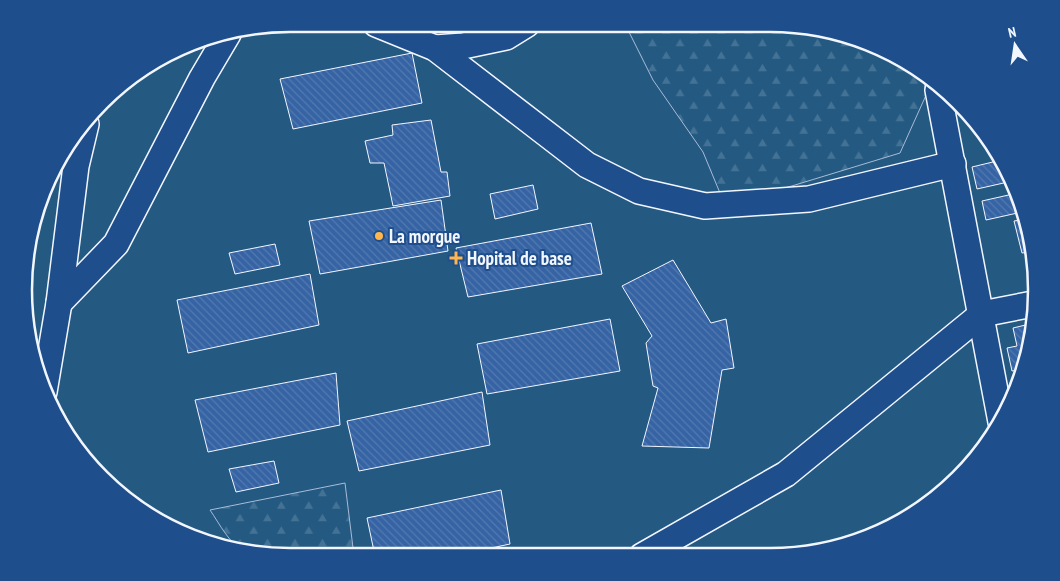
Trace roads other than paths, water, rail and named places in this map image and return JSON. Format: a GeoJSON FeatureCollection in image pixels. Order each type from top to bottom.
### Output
{"type":"FeatureCollection","features":[{"type":"Feature","properties":{"kind":"street"},"geometry":{"type":"LineString","coordinates":[[396,32],[435,48],[588,165],[640,191],[705,206],[809,199],[953,164]]}},
{"type":"Feature","properties":{"kind":"street"},"geometry":{"type":"LineString","coordinates":[[435,48],[463,46],[506,38],[515,32]]}},
{"type":"Feature","properties":{"kind":"street"},"geometry":{"type":"LineString","coordinates":[[60,303],[116,244],[202,78],[224,41]]}},
{"type":"Feature","properties":{"kind":"street"},"geometry":{"type":"LineString","coordinates":[[939,96],[999,409]]}},
{"type":"Feature","properties":{"kind":"street"},"geometry":{"type":"LineString","coordinates":[[47,376],[60,303],[68,165],[76,148]]}},
{"type":"Feature","properties":{"kind":"street"},"geometry":{"type":"LineString","coordinates":[[656,548],[786,474],[982,314],[1027,305]]}},
{"type":"Feature","properties":{"kind":"place","name":"La morgue"},"geometry":{"type":"Point","coordinates":[379,236]}},
{"type":"Feature","properties":{"kind":"place","name":"Hopital de base"},"geometry":{"type":"Point","coordinates":[456,258]}}]}
